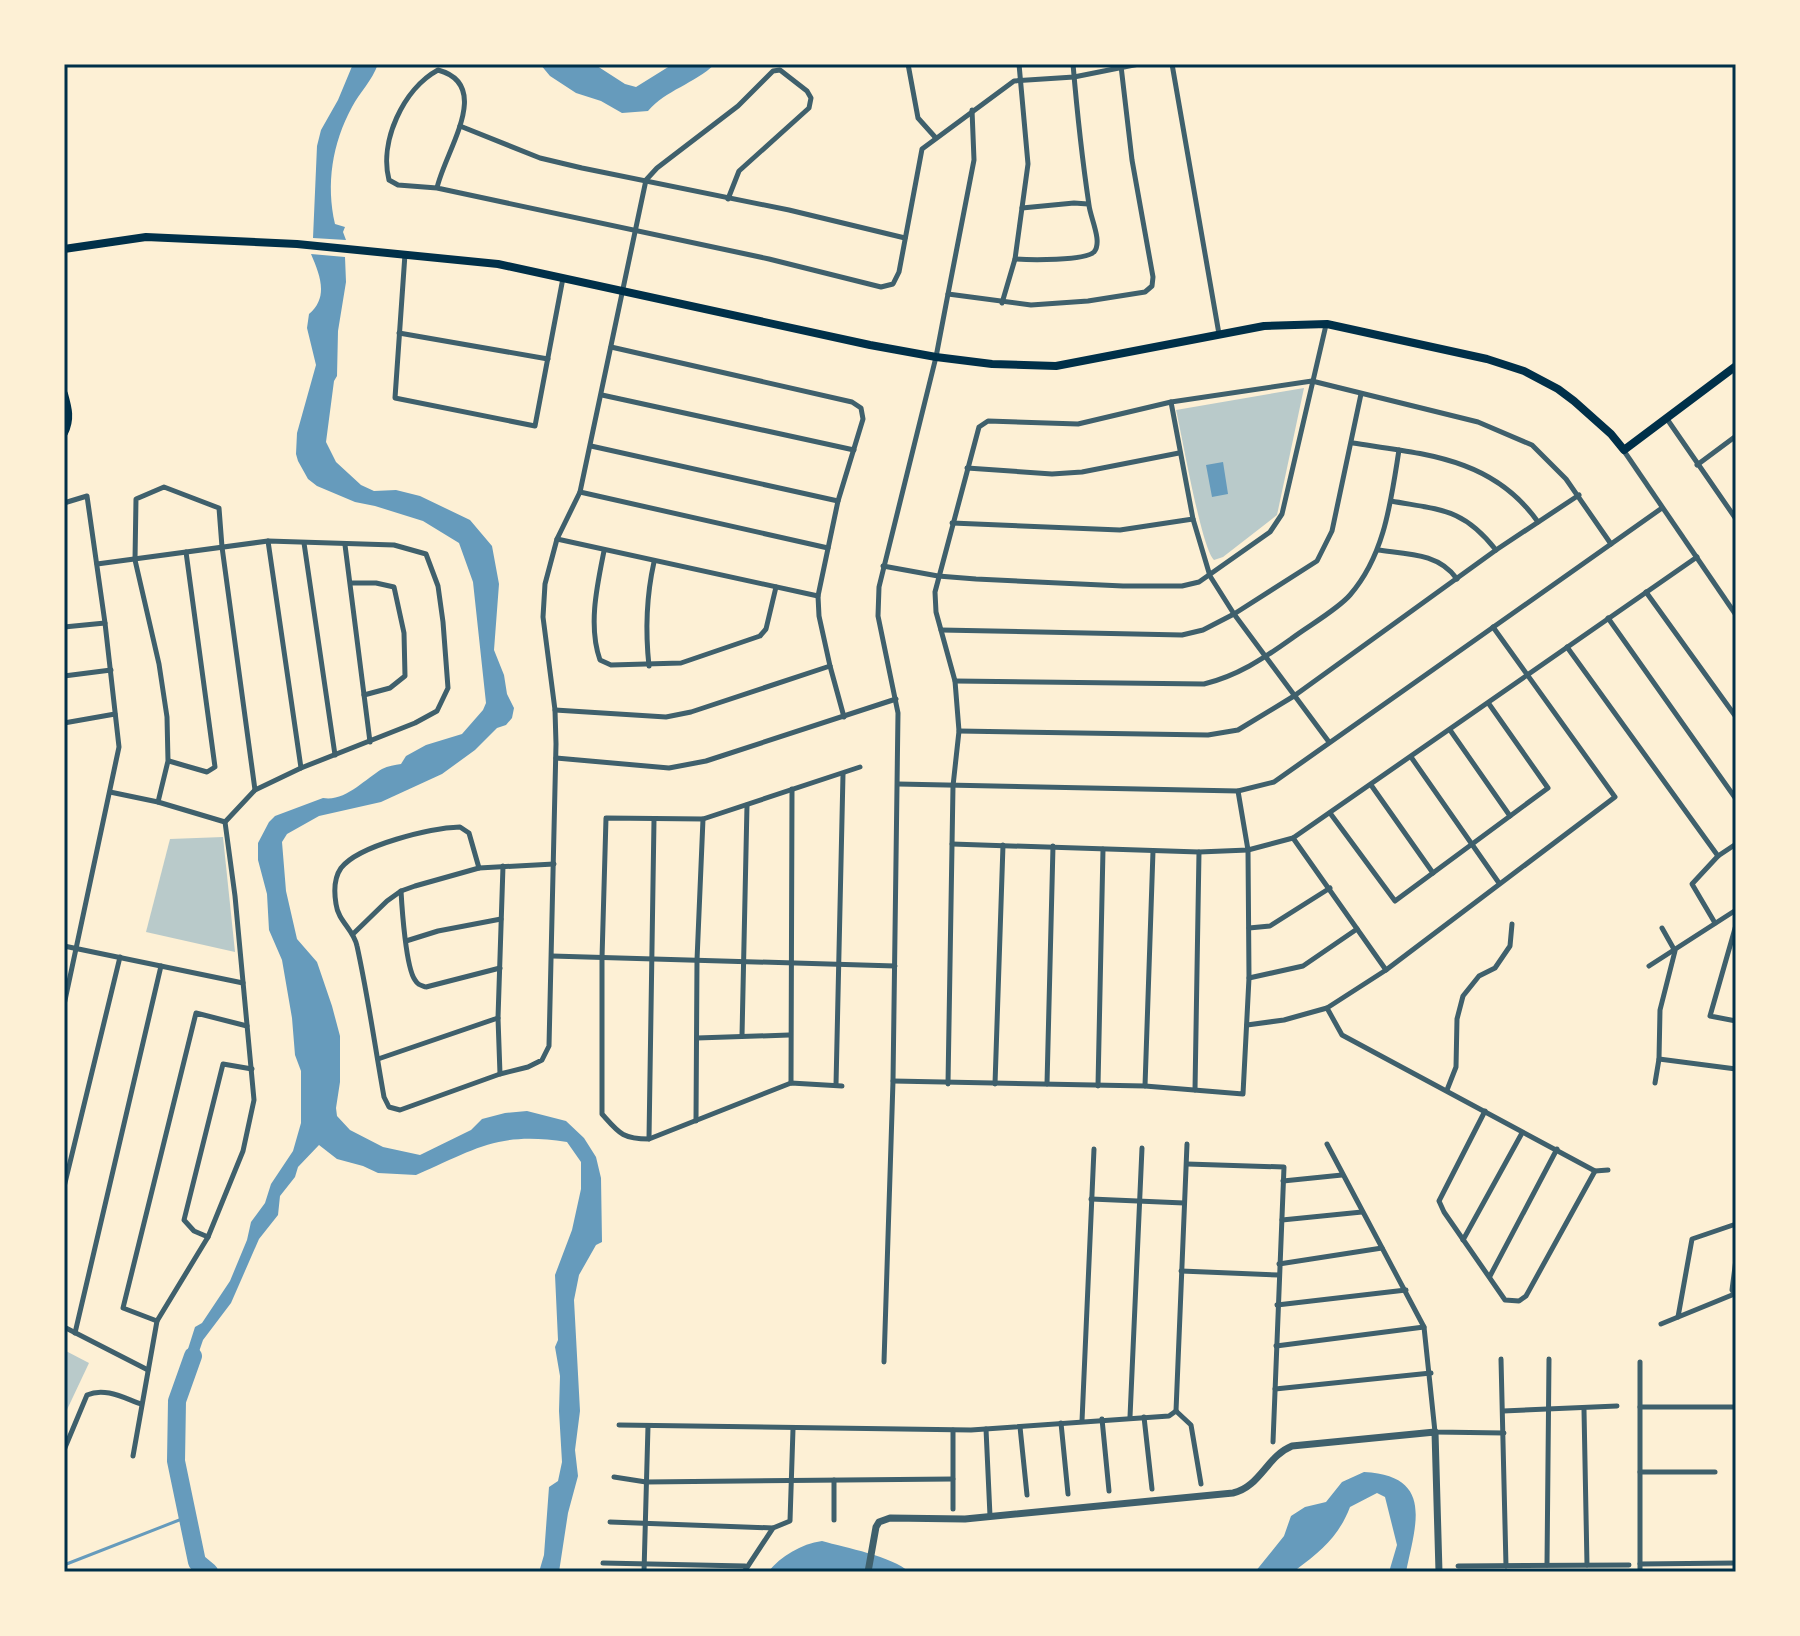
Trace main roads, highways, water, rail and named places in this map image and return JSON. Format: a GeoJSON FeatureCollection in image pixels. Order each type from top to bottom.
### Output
{"type":"FeatureCollection","features":[{"type":"Feature","properties":{"kind":"main road"},"geometry":{"type":"LineString","coordinates":[[64,249],[146,237],[297,244],[498,264],[936,357],[992,364],[1056,366],[1275,325],[1327,324],[1487,359],[1524,371],[1574,401],[1624,450],[1736,366]]}},
{"type":"Feature","properties":{"kind":"main road"},"geometry":{"type":"LineString","coordinates":[[64,394],[69,411],[69,422],[64,433]]}},
{"type":"Feature","properties":{"kind":"water"},"geometry":{"type":"Polygon","coordinates":[[[353,64],[378,64],[345,121],[335,150],[331,179],[332,209],[335,224],[345,227],[346,240],[313,238],[317,146],[321,130],[353,64]]]}},
{"type":"Feature","properties":{"kind":"water"},"geometry":{"type":"Polygon","coordinates":[[[540,64],[594,64],[625,84],[636,87],[673,64],[715,64],[648,111],[622,113],[601,101],[576,93],[550,76],[540,64]]]}},
{"type":"Feature","properties":{"kind":"water"},"geometry":{"type":"Polygon","coordinates":[[[311,254],[345,257],[346,282],[338,331],[337,376],[326,442],[336,462],[361,485],[374,491],[396,490],[420,496],[470,520],[492,546],[499,584],[494,650],[514,708],[512,718],[506,725],[497,728],[475,750],[442,774],[381,802],[319,816],[287,834],[282,842],[286,891],[297,939],[317,962],[332,1006],[340,1036],[337,1116],[350,1130],[383,1147],[420,1155],[471,1130],[482,1119],[527,1111],[566,1121],[584,1138],[596,1157],[601,1178],[602,1242],[596,1245],[579,1275],[574,1300],[580,1411],[575,1450],[578,1476],[568,1513],[559,1572],[539,1572],[544,1555],[549,1487],[558,1481],[562,1462],[560,1376],[555,1347],[558,1340],[555,1275],[572,1230],[581,1189],[581,1162],[567,1142],[543,1139],[505,1141],[472,1150],[416,1175],[378,1173],[337,1159],[319,1145],[298,1167],[295,1177],[280,1196],[278,1215],[259,1239],[231,1303],[203,1340],[190,1378],[180,1374],[195,1327],[202,1323],[230,1281],[251,1222],[293,1151],[301,1123],[301,1071],[295,1055],[282,960],[269,930],[267,894],[258,860],[258,843],[275,816],[323,798],[339,797],[382,769],[401,764],[406,756],[426,745],[462,734],[486,703],[473,582],[459,543],[423,521],[355,502],[317,486],[308,479],[298,461],[297,433],[316,365],[307,328],[309,314],[321,293],[320,278],[311,254]]]}},
{"type":"Feature","properties":{"kind":"water"},"geometry":{"type":"Polygon","coordinates":[[[1223,462],[1228,494],[1212,497],[1206,465],[1223,462]]]}},
{"type":"Feature","properties":{"kind":"water"},"geometry":{"type":"Polygon","coordinates":[[[1364,1472],[1386,1475],[1402,1482],[1411,1492],[1416,1520],[1406,1572],[1389,1572],[1397,1545],[1385,1497],[1377,1493],[1350,1507],[1328,1542],[1293,1572],[1255,1572],[1284,1536],[1291,1516],[1305,1507],[1326,1502],[1342,1482],[1364,1472]]]}},
{"type":"Feature","properties":{"kind":"water"},"geometry":{"type":"Polygon","coordinates":[[[822,1541],[880,1557],[909,1572],[768,1572],[792,1552],[822,1541]]]}},
{"type":"Feature","properties":{"kind":"waterway"},"geometry":{"type":"LineString","coordinates":[[193,1356],[177,1401],[176,1461],[197,1562],[209,1572]]}},
{"type":"Feature","properties":{"kind":"waterway"},"geometry":{"type":"LineString","coordinates":[[64,1565],[187,1517]]}}]}
